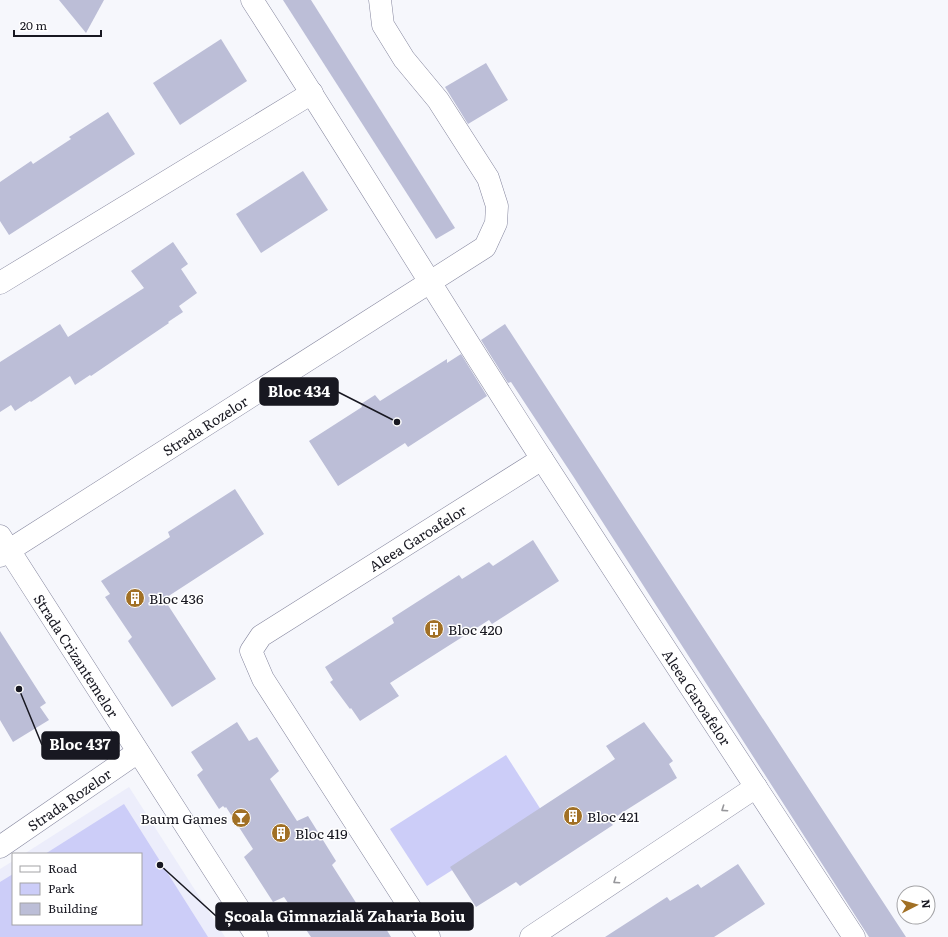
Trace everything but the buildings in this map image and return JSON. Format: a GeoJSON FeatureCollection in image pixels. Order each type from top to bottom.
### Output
{"type":"FeatureCollection","features":[{"type":"Feature","properties":{"kind":"street"},"geometry":{"type":"LineString","coordinates":[[252,0],[542,459]]}},
{"type":"Feature","properties":{"kind":"street","name":"Strada Rozelor"},"geometry":{"type":"LineString","coordinates":[[3,547],[430,283],[485,247],[496,223],[497,206],[488,178],[438,100],[404,59],[382,24],[380,0]]}},
{"type":"Feature","properties":{"kind":"street"},"geometry":{"type":"LineString","coordinates":[[0,283],[312,93]]}},
{"type":"Feature","properties":{"kind":"street","name":"Aleea Garoafelor"},"geometry":{"type":"LineString","coordinates":[[430,937],[262,679],[251,651],[260,636],[542,459],[854,937]]}},
{"type":"Feature","properties":{"kind":"street","name":"Strada Crizantemelor"},"geometry":{"type":"LineString","coordinates":[[3,547],[138,752],[257,937]]}},
{"type":"Feature","properties":{"kind":"street","name":"Strada Rozelor"},"geometry":{"type":"LineString","coordinates":[[0,847],[138,752]]}},
{"type":"Feature","properties":{"kind":"street"},"geometry":{"type":"LineString","coordinates":[[531,937],[756,787]]}},
{"type":"Feature","properties":{"kind":"shaded area"},"geometry":{"type":"Polygon","coordinates":[[[129,787],[225,937],[0,937],[0,869],[12,862],[12,925],[142,925],[142,853],[26,853],[129,787]]]}},
{"type":"Feature","properties":{"kind":"green space"},"geometry":{"type":"Polygon","coordinates":[[[506,755],[543,813],[427,886],[390,829],[506,755]]]}},
{"type":"Feature","properties":{"kind":"green space"},"geometry":{"type":"Polygon","coordinates":[[[124,804],[208,937],[0,937],[0,882],[12,875],[12,925],[142,925],[142,853],[47,853],[124,804]]]}},
{"type":"Feature","properties":{"kind":"place","name":"Bloc 434"},"geometry":{"type":"Point","coordinates":[397,422]}},
{"type":"Feature","properties":{"kind":"place","name":"Bloc 436"},"geometry":{"type":"Point","coordinates":[135,598]}},
{"type":"Feature","properties":{"kind":"place","name":"Bloc 420"},"geometry":{"type":"Point","coordinates":[434,629]}},
{"type":"Feature","properties":{"kind":"place","name":"Bloc 437"},"geometry":{"type":"Point","coordinates":[19,689]}},
{"type":"Feature","properties":{"kind":"place","name":"Bloc 421"},"geometry":{"type":"Point","coordinates":[573,816]}},
{"type":"Feature","properties":{"kind":"place","name":"Baum Games"},"geometry":{"type":"Point","coordinates":[241,818]}},
{"type":"Feature","properties":{"kind":"place","name":"Bloc 419"},"geometry":{"type":"Point","coordinates":[281,833]}},
{"type":"Feature","properties":{"kind":"place","name":"Școala Gimnazială Zaharia Boiu"},"geometry":{"type":"Point","coordinates":[160,865]}}]}
